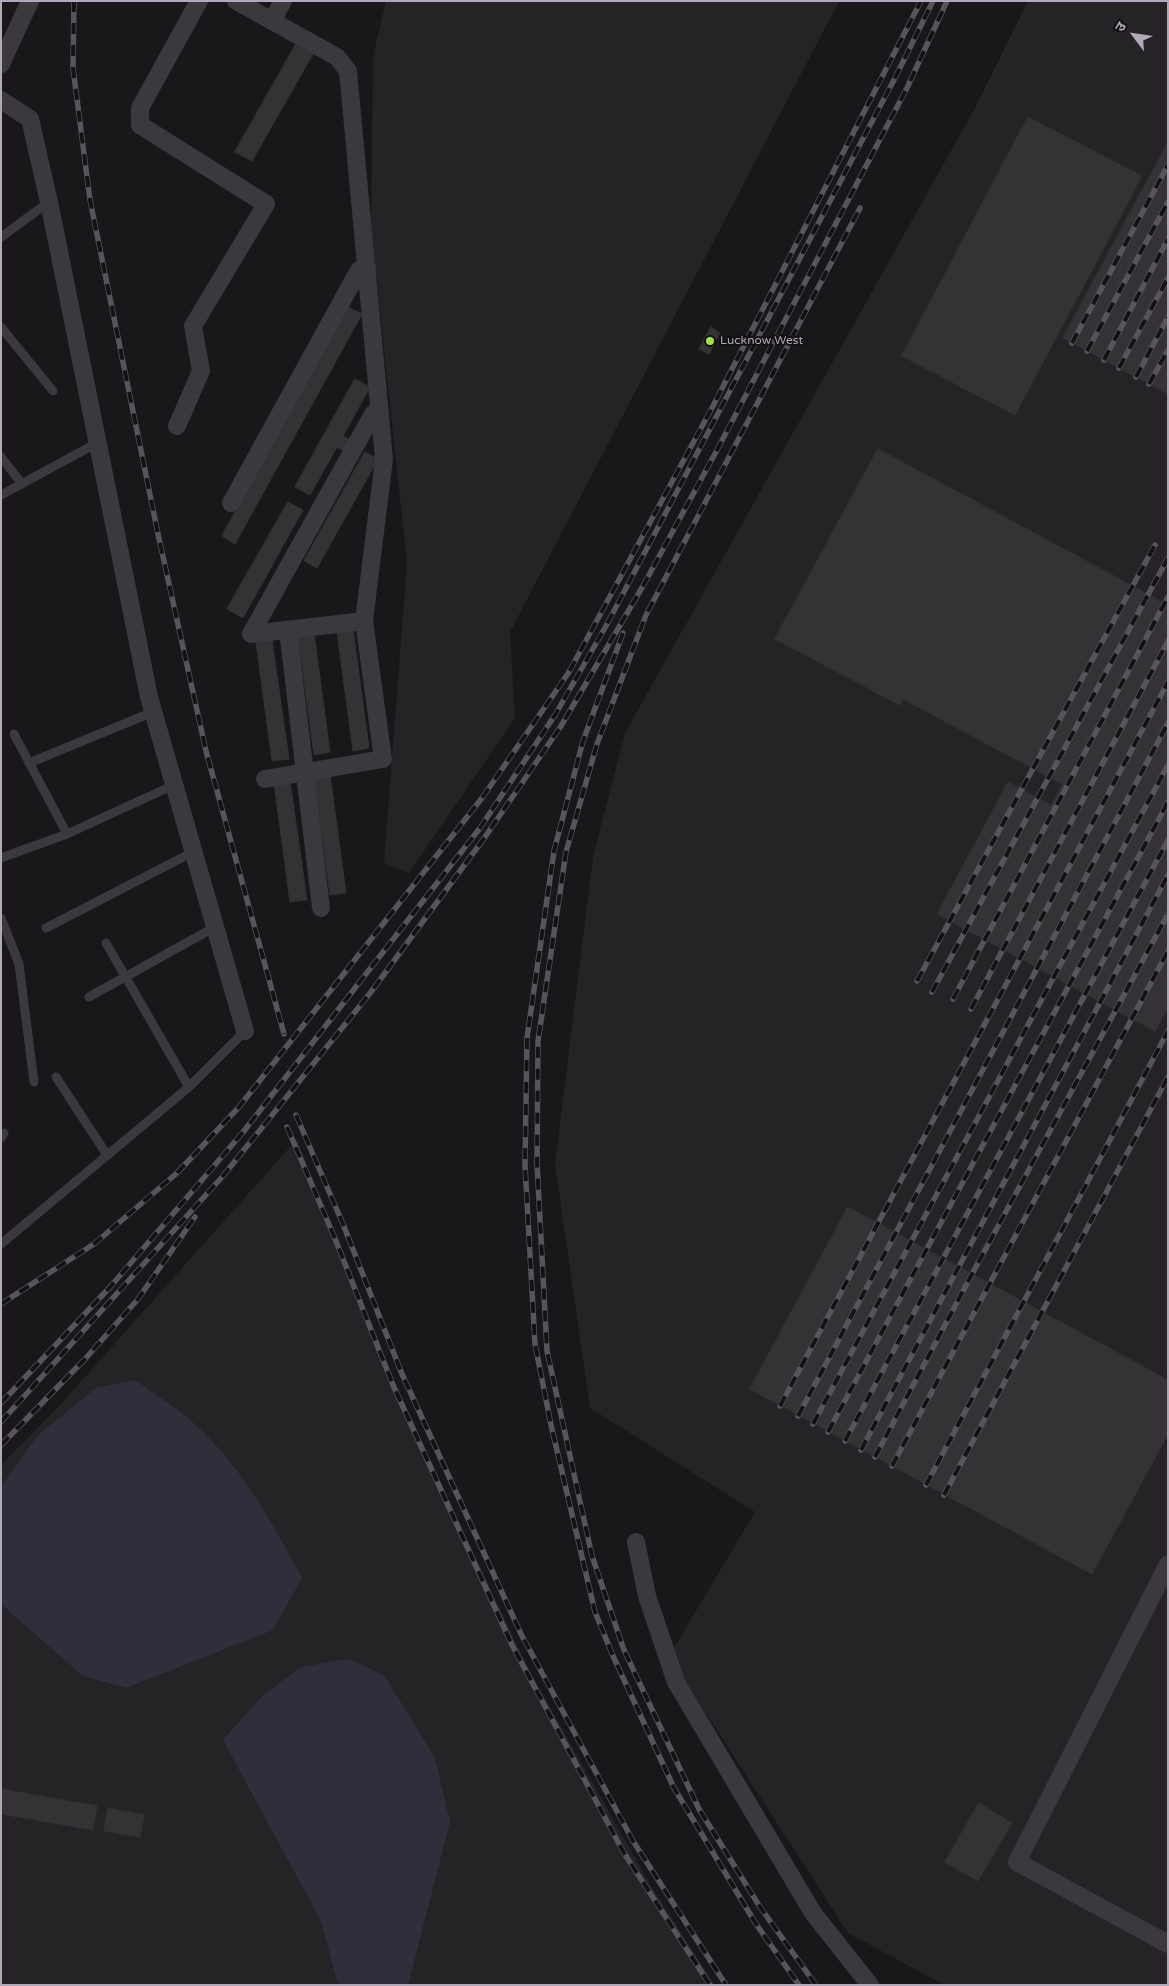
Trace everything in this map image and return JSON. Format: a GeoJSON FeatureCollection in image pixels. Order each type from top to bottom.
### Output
{"type":"FeatureCollection","features":[{"type":"Feature","properties":{"kind":"street"},"geometry":{"type":"LineString","coordinates":[[1,64],[30,1]]}},
{"type":"Feature","properties":{"kind":"street"},"geometry":{"type":"LineString","coordinates":[[177,426],[201,371],[193,326],[266,204],[140,125],[140,108],[199,1]]}},
{"type":"Feature","properties":{"kind":"street"},"geometry":{"type":"LineString","coordinates":[[236,1],[337,57],[348,71],[384,459],[364,621],[384,759],[265,779]]}},
{"type":"Feature","properties":{"kind":"street"},"geometry":{"type":"LineString","coordinates":[[272,21],[283,1]]}},
{"type":"Feature","properties":{"kind":"street"},"geometry":{"type":"LineString","coordinates":[[1,100],[30,119],[49,202],[153,712],[245,1031]]}},
{"type":"Feature","properties":{"kind":"street"},"geometry":{"type":"LineString","coordinates":[[232,503],[359,270],[367,268]]}},
{"type":"Feature","properties":{"kind":"street"},"geometry":{"type":"LineString","coordinates":[[364,621],[251,634],[373,414],[380,412]]}},
{"type":"Feature","properties":{"kind":"street"},"geometry":{"type":"LineString","coordinates":[[288,630],[321,908]]}},
{"type":"Feature","properties":{"kind":"street"},"geometry":{"type":"LineString","coordinates":[[636,1542],[647,1596],[676,1682],[813,1913],[870,1985]]}},
{"type":"Feature","properties":{"kind":"street"},"geometry":{"type":"LineString","coordinates":[[1168,1564],[1017,1862],[1168,1944]]}},
{"type":"Feature","properties":{"kind":"lane"},"geometry":{"type":"LineString","coordinates":[[1,237],[49,202]]}},
{"type":"Feature","properties":{"kind":"lane"},"geometry":{"type":"LineString","coordinates":[[1,327],[53,392]]}},
{"type":"Feature","properties":{"kind":"lane"},"geometry":{"type":"LineString","coordinates":[[1,495],[98,443]]}},
{"type":"Feature","properties":{"kind":"lane"},"geometry":{"type":"LineString","coordinates":[[1,457],[22,484]]}},
{"type":"Feature","properties":{"kind":"lane"},"geometry":{"type":"LineString","coordinates":[[29,762],[153,712]]}},
{"type":"Feature","properties":{"kind":"lane"},"geometry":{"type":"LineString","coordinates":[[14,734],[67,834]]}},
{"type":"Feature","properties":{"kind":"lane"},"geometry":{"type":"LineString","coordinates":[[1,858],[67,834],[174,785]]}},
{"type":"Feature","properties":{"kind":"lane"},"geometry":{"type":"LineString","coordinates":[[46,928],[193,852]]}},
{"type":"Feature","properties":{"kind":"lane"},"geometry":{"type":"LineString","coordinates":[[1,918],[19,964],[34,1082]]}},
{"type":"Feature","properties":{"kind":"lane"},"geometry":{"type":"LineString","coordinates":[[89,997],[215,927]]}},
{"type":"Feature","properties":{"kind":"lane"},"geometry":{"type":"LineString","coordinates":[[106,943],[189,1087]]}},
{"type":"Feature","properties":{"kind":"lane"},"geometry":{"type":"LineString","coordinates":[[1,1244],[189,1087],[245,1031]]}},
{"type":"Feature","properties":{"kind":"lane"},"geometry":{"type":"LineString","coordinates":[[56,1077],[107,1155]]}},
{"type":"Feature","properties":{"kind":"shaded area"},"geometry":{"type":"Polygon","coordinates":[[[386,1],[839,1],[510,632],[515,718],[409,873],[384,863],[407,563],[371,228],[373,56],[386,1]]]}},
{"type":"Feature","properties":{"kind":"shaded area"},"geometry":{"type":"Polygon","coordinates":[[[1028,1],[1168,1],[1168,1985],[944,1985],[848,1933],[669,1656],[755,1512],[590,1408],[555,1164],[593,857],[625,733],[976,106],[1028,1]]]}},
{"type":"Feature","properties":{"kind":"shaded area"},"geometry":{"type":"Polygon","coordinates":[[[297,1139],[387,1372],[530,1672],[650,1884],[715,1985],[1,1985],[1,1465],[60,1405],[297,1139]]]}},
{"type":"Feature","properties":{"kind":"shaded area"},"geometry":{"type":"Polygon","coordinates":[[[135,1380],[170,1404],[208,1437],[224,1455],[266,1514],[302,1578],[273,1630],[126,1688],[83,1676],[1,1604],[1,1487],[37,1436],[96,1388],[135,1380]]]}},
{"type":"Feature","properties":{"kind":"shaded area"},"geometry":{"type":"Polygon","coordinates":[[[348,1659],[384,1675],[435,1758],[450,1822],[408,1985],[342,1985],[337,1981],[321,1921],[223,1740],[263,1695],[301,1667],[348,1659]]]}},
{"type":"Feature","properties":{"kind":"building"},"geometry":{"type":"Polygon","coordinates":[[[296,44],[313,54],[252,161],[235,152],[296,44]]]}},
{"type":"Feature","properties":{"kind":"building"},"geometry":{"type":"Polygon","coordinates":[[[1028,117],[1142,176],[1015,415],[902,356],[1028,117]]]}},
{"type":"Feature","properties":{"kind":"building"},"geometry":{"type":"Polygon","coordinates":[[[1168,142],[1168,394],[1063,338],[1168,142]]]}},
{"type":"Feature","properties":{"kind":"building"},"geometry":{"type":"Polygon","coordinates":[[[348,307],[362,314],[235,544],[222,536],[348,307]]]}},
{"type":"Feature","properties":{"kind":"building","name":"Lucknow West"},"geometry":{"type":"Polygon","coordinates":[[[711,327],[720,333],[709,354],[699,349],[711,327]]]}},
{"type":"Feature","properties":{"kind":"building"},"geometry":{"type":"Polygon","coordinates":[[[355,379],[370,387],[343,436],[350,440],[344,451],[337,447],[310,495],[295,487],[355,379]]]}},
{"type":"Feature","properties":{"kind":"building"},"geometry":{"type":"Polygon","coordinates":[[[878,449],[1168,605],[1168,1007],[1155,1031],[937,914],[1008,782],[1051,805],[1062,784],[903,699],[900,705],[775,639],[878,449]]]}},
{"type":"Feature","properties":{"kind":"building"},"geometry":{"type":"Polygon","coordinates":[[[365,452],[378,459],[317,568],[304,561],[365,452]]]}},
{"type":"Feature","properties":{"kind":"building"},"geometry":{"type":"Polygon","coordinates":[[[288,502],[303,510],[243,618],[227,609],[288,502]]]}},
{"type":"Feature","properties":{"kind":"building"},"geometry":{"type":"Polygon","coordinates":[[[353,629],[369,748],[353,751],[337,632],[353,629]]]}},
{"type":"Feature","properties":{"kind":"building"},"geometry":{"type":"Polygon","coordinates":[[[314,633],[330,752],[314,755],[298,636],[314,633]]]}},
{"type":"Feature","properties":{"kind":"building"},"geometry":{"type":"Polygon","coordinates":[[[272,640],[289,759],[272,761],[256,642],[272,640]]]}},
{"type":"Feature","properties":{"kind":"building"},"geometry":{"type":"Polygon","coordinates":[[[330,774],[346,893],[330,895],[314,776],[330,774]]]}},
{"type":"Feature","properties":{"kind":"building"},"geometry":{"type":"Polygon","coordinates":[[[290,781],[307,900],[290,902],[274,783],[290,781]]]}},
{"type":"Feature","properties":{"kind":"building"},"geometry":{"type":"Polygon","coordinates":[[[848,1207],[1168,1380],[1168,1434],[1092,1574],[750,1389],[848,1207]]]}},
{"type":"Feature","properties":{"kind":"building"},"geometry":{"type":"Polygon","coordinates":[[[1,1789],[97,1806],[93,1830],[1,1814],[1,1789]]]}},
{"type":"Feature","properties":{"kind":"building"},"geometry":{"type":"Polygon","coordinates":[[[979,1803],[1012,1823],[978,1881],[945,1862],[979,1803]]]}},
{"type":"Feature","properties":{"kind":"building"},"geometry":{"type":"Polygon","coordinates":[[[108,1808],[144,1815],[140,1837],[104,1831],[108,1808]]]}},
{"type":"Feature","properties":{"kind":"railway"},"geometry":{"type":"LineString","coordinates":[[74,1],[73,68],[90,200],[158,534],[206,751],[284,1034]]}},
{"type":"Feature","properties":{"kind":"railway"},"geometry":{"type":"LineString","coordinates":[[1,1304],[94,1244],[177,1173],[239,1107],[482,798],[569,672],[713,406],[921,1]]}},
{"type":"Feature","properties":{"kind":"railway"},"geometry":{"type":"LineString","coordinates":[[1,1403],[111,1286],[244,1131],[480,828],[555,715],[606,626],[896,76],[933,1]]}},
{"type":"Feature","properties":{"kind":"railway"},"geometry":{"type":"LineString","coordinates":[[1,1422],[223,1176],[371,992],[485,837],[561,726],[643,586],[717,450],[907,88],[947,1]]}},
{"type":"Feature","properties":{"kind":"railway"},"geometry":{"type":"LineString","coordinates":[[1072,343],[1168,165]]}},
{"type":"Feature","properties":{"kind":"railway"},"geometry":{"type":"LineString","coordinates":[[1087,351],[1168,202]]}},
{"type":"Feature","properties":{"kind":"railway"},"geometry":{"type":"LineString","coordinates":[[816,1985],[760,1907],[699,1809],[624,1650],[592,1556],[547,1351],[537,1163],[538,1041],[566,852],[597,744],[646,615],[860,208]]}},
{"type":"Feature","properties":{"kind":"railway"},"geometry":{"type":"LineString","coordinates":[[1104,360],[1168,239]]}},
{"type":"Feature","properties":{"kind":"railway"},"geometry":{"type":"LineString","coordinates":[[1119,368],[1168,278]]}},
{"type":"Feature","properties":{"kind":"railway"},"geometry":{"type":"LineString","coordinates":[[1136,377],[1168,317]]}},
{"type":"Feature","properties":{"kind":"railway"},"geometry":{"type":"LineString","coordinates":[[1149,384],[1168,350]]}},
{"type":"Feature","properties":{"kind":"railway"},"geometry":{"type":"LineString","coordinates":[[917,981],[1155,545]]}},
{"type":"Feature","properties":{"kind":"railway"},"geometry":{"type":"LineString","coordinates":[[932,992],[1168,558]]}},
{"type":"Feature","properties":{"kind":"railway"},"geometry":{"type":"LineString","coordinates":[[953,999],[1168,597]]}},
{"type":"Feature","properties":{"kind":"railway"},"geometry":{"type":"LineString","coordinates":[[623,633],[583,741],[554,851],[527,1038],[525,1165],[535,1344],[551,1425],[595,1612],[613,1656],[674,1788],[756,1924],[799,1985]]}},
{"type":"Feature","properties":{"kind":"railway"},"geometry":{"type":"LineString","coordinates":[[971,1009],[1168,641]]}},
{"type":"Feature","properties":{"kind":"railway"},"geometry":{"type":"LineString","coordinates":[[780,1406],[1168,682]]}},
{"type":"Feature","properties":{"kind":"railway"},"geometry":{"type":"LineString","coordinates":[[798,1416],[1168,723]]}},
{"type":"Feature","properties":{"kind":"railway"},"geometry":{"type":"LineString","coordinates":[[813,1424],[1168,765]]}},
{"type":"Feature","properties":{"kind":"railway"},"geometry":{"type":"LineString","coordinates":[[828,1432],[1168,802]]}},
{"type":"Feature","properties":{"kind":"railway"},"geometry":{"type":"LineString","coordinates":[[845,1441],[1168,840]]}},
{"type":"Feature","properties":{"kind":"railway"},"geometry":{"type":"LineString","coordinates":[[861,1450],[1168,875]]}},
{"type":"Feature","properties":{"kind":"railway"},"geometry":{"type":"LineString","coordinates":[[875,1457],[972,1274],[1168,914]]}},
{"type":"Feature","properties":{"kind":"railway"},"geometry":{"type":"LineString","coordinates":[[892,1466],[1168,951]]}},
{"type":"Feature","properties":{"kind":"railway"},"geometry":{"type":"LineString","coordinates":[[926,1485],[1168,1031]]}},
{"type":"Feature","properties":{"kind":"railway"},"geometry":{"type":"LineString","coordinates":[[944,1495],[1168,1077]]}},
{"type":"Feature","properties":{"kind":"railway"},"geometry":{"type":"LineString","coordinates":[[296,1115],[343,1224],[402,1374],[521,1634],[633,1841],[726,1985]]}},
{"type":"Feature","properties":{"kind":"railway"},"geometry":{"type":"LineString","coordinates":[[287,1127],[334,1236],[393,1385],[512,1645],[624,1853],[710,1985]]}},
{"type":"Feature","properties":{"kind":"railway"},"geometry":{"type":"LineString","coordinates":[[1,1445],[86,1358],[138,1299],[195,1217]]}},
{"type":"Feature","properties":{"kind":"place","name":"Lucknow West"},"geometry":{"type":"Point","coordinates":[710,341]}}]}
